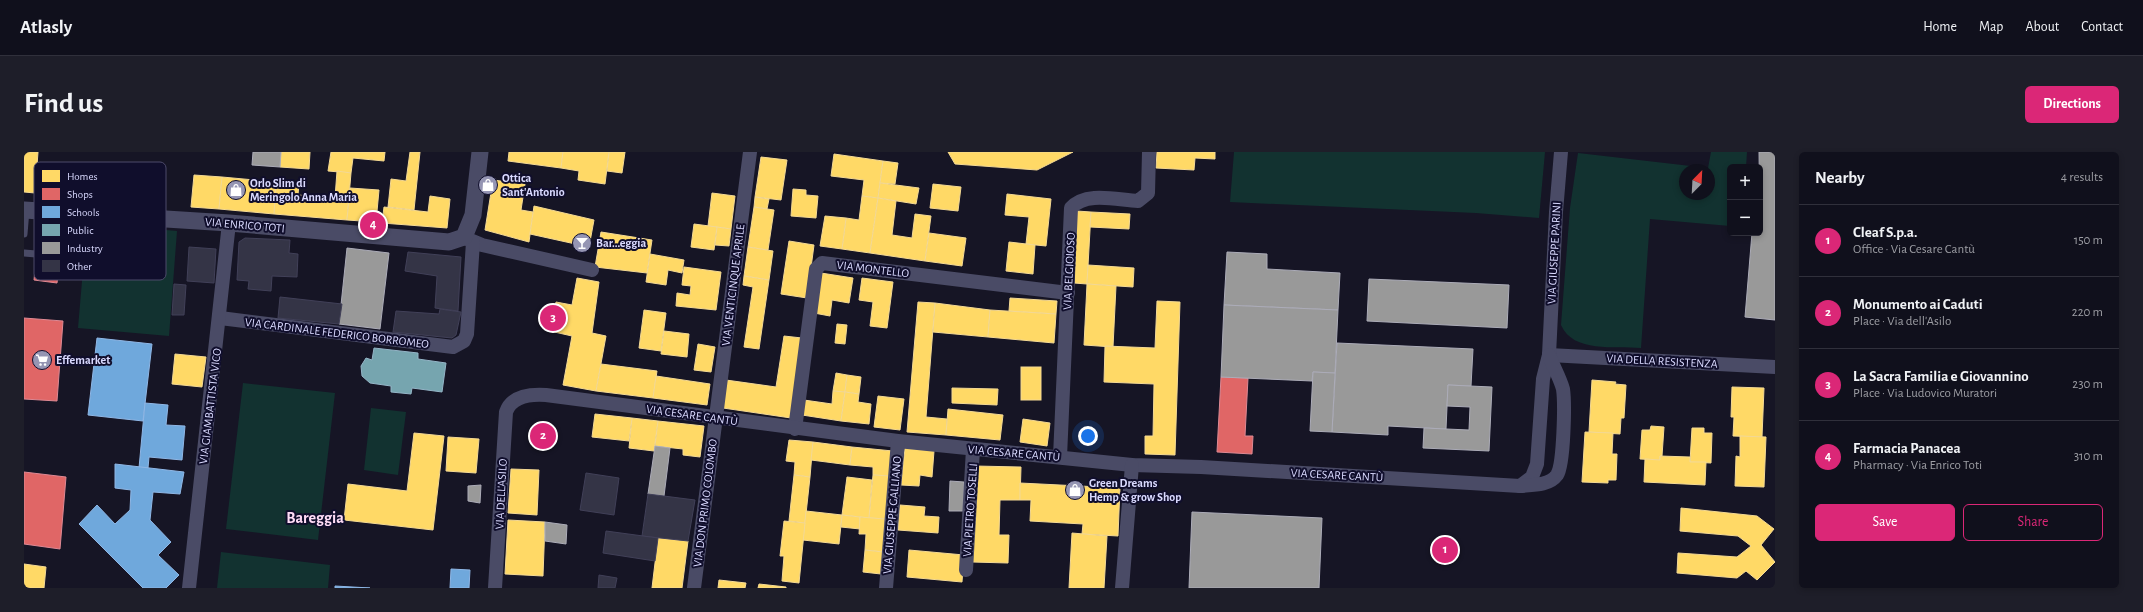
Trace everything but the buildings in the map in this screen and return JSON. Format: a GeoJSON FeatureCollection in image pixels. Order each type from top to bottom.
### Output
{"type":"FeatureCollection","features":[{"type":"Feature","properties":{"kind":"street"},"geometry":{"type":"LineString","coordinates":[[480,152],[474,215],[469,240],[592,270]]}},
{"type":"Feature","properties":{"kind":"street","name":"VIA VENTICINQUE APRILE"},"geometry":{"type":"LineString","coordinates":[[716,418],[750,152]]}},
{"type":"Feature","properties":{"kind":"street","name":"VIA BELGIOIOSO"},"geometry":{"type":"LineString","coordinates":[[1060,457],[1071,208],[1077,201],[1087,198],[1138,201],[1148,193],[1149,152]]}},
{"type":"Feature","properties":{"kind":"street","name":"VIA GIUSEPPE PARINI"},"geometry":{"type":"LineString","coordinates":[[1520,486],[1532,477],[1537,464],[1542,379],[1549,355],[1556,212],[1561,152]]}},
{"type":"Feature","properties":{"kind":"street","name":"VIA ENRICO TOTI"},"geometry":{"type":"LineString","coordinates":[[166,219],[229,223],[444,242],[469,240]]}},
{"type":"Feature","properties":{"kind":"street","name":"VIA GIAMBATTISTA VICO"},"geometry":{"type":"LineString","coordinates":[[189,588],[220,318],[229,223]]}},
{"type":"Feature","properties":{"kind":"street","name":"VIA CARDINALE FEDERICO BORROMEO"},"geometry":{"type":"LineString","coordinates":[[220,318],[453,347],[464,341],[467,334],[469,240]]}},
{"type":"Feature","properties":{"kind":"street","name":"VIA MONTELLO"},"geometry":{"type":"LineString","coordinates":[[795,428],[816,269],[822,263],[1068,293]]}},
{"type":"Feature","properties":{"kind":"street","name":"VIA GIUSEPPE PARINI"},"geometry":{"type":"LineString","coordinates":[[1520,486],[1546,484],[1557,476],[1561,464],[1564,414],[1562,389],[1549,355]]}},
{"type":"Feature","properties":{"kind":"street","name":"VIA DELLA RESISTENZA"},"geometry":{"type":"LineString","coordinates":[[1549,355],[1775,367]]}},
{"type":"Feature","properties":{"kind":"street","name":"VIA CESARE CANTÙ"},"geometry":{"type":"LineString","coordinates":[[512,402],[520,397],[535,394],[973,450],[1060,457],[1132,465],[1201,467],[1520,486]]}},
{"type":"Feature","properties":{"kind":"street","name":"VIA DELL'ASILO"},"geometry":{"type":"LineString","coordinates":[[495,588],[506,412],[512,402]]}},
{"type":"Feature","properties":{"kind":"street","name":"VIA DON PRIMO COLOMBO"},"geometry":{"type":"LineString","coordinates":[[694,588],[716,418]]}},
{"type":"Feature","properties":{"kind":"street","name":"VIA GIUSEPPE GALLIANO"},"geometry":{"type":"LineString","coordinates":[[886,588],[898,441]]}},
{"type":"Feature","properties":{"kind":"street","name":"VIA PIETRO TOSELLI"},"geometry":{"type":"LineString","coordinates":[[966,570],[973,450]]}},
{"type":"Feature","properties":{"kind":"street"},"geometry":{"type":"LineString","coordinates":[[1122,588],[1132,465]]}},
{"type":"Feature","properties":{"kind":"lane"},"geometry":{"type":"LineString","coordinates":[[24,234],[25,210]]}},
{"type":"Feature","properties":{"kind":"lane"},"geometry":{"type":"LineString","coordinates":[[24,253],[34,254]]}},
{"type":"Feature","properties":{"kind":"green space"},"geometry":{"type":"Polygon","coordinates":[[[1234,152],[1545,152],[1539,218],[1476,213],[1230,202],[1234,152]]]}},
{"type":"Feature","properties":{"kind":"green space"},"geometry":{"type":"Polygon","coordinates":[[[1711,152],[1747,152],[1746,164],[1727,164],[1727,226],[1650,219],[1641,348],[1607,347],[1585,344],[1575,340],[1567,334],[1561,325],[1570,208],[1578,153],[1679,165],[1679,200],[1715,200],[1715,164],[1709,164],[1711,152]]]}},
{"type":"Feature","properties":{"kind":"green space"},"geometry":{"type":"Polygon","coordinates":[[[166,230],[177,231],[169,336],[78,328],[82,280],[166,280],[166,230]]]}},
{"type":"Feature","properties":{"kind":"green space"},"geometry":{"type":"Polygon","coordinates":[[[243,383],[335,393],[318,540],[226,529],[243,383]]]}},
{"type":"Feature","properties":{"kind":"green space"},"geometry":{"type":"Polygon","coordinates":[[[371,408],[406,412],[398,475],[364,470],[371,408]]]}},
{"type":"Feature","properties":{"kind":"green space"},"geometry":{"type":"Polygon","coordinates":[[[221,552],[330,565],[328,588],[217,588],[221,552]]]}},
{"type":"Feature","properties":{"kind":"place","name":"Ottica Sant'Antonio"},"geometry":{"type":"Point","coordinates":[488,185]}},
{"type":"Feature","properties":{"kind":"place","name":"Orlo Slim di Meringolo Anna Maria"},"geometry":{"type":"Point","coordinates":[236,190]}},
{"type":"Feature","properties":{"kind":"place","name":"Farmacia Panacea"},"geometry":{"type":"Point","coordinates":[373,225]}},
{"type":"Feature","properties":{"kind":"place","name":"Bar...eggia"},"geometry":{"type":"Point","coordinates":[582,243]}},
{"type":"Feature","properties":{"kind":"place","name":"La Sacra Familia e Giovannino"},"geometry":{"type":"Point","coordinates":[553,318]}},
{"type":"Feature","properties":{"kind":"place","name":"Effemarket"},"geometry":{"type":"Point","coordinates":[42,360]}},
{"type":"Feature","properties":{"kind":"place","name":"Monumento ai Caduti"},"geometry":{"type":"Point","coordinates":[543,436]}},
{"type":"Feature","properties":{"kind":"place","name":"Green Dreams Hemp & grow Shop"},"geometry":{"type":"Point","coordinates":[1075,490]}},
{"type":"Feature","properties":{"kind":"place","name":"Cleaf S.p.a."},"geometry":{"type":"Point","coordinates":[1445,550]}},
{"type":"Feature","properties":{"kind":"district","name":"Bareggia"},"geometry":{"type":"Point","coordinates":[315,517]}}]}
